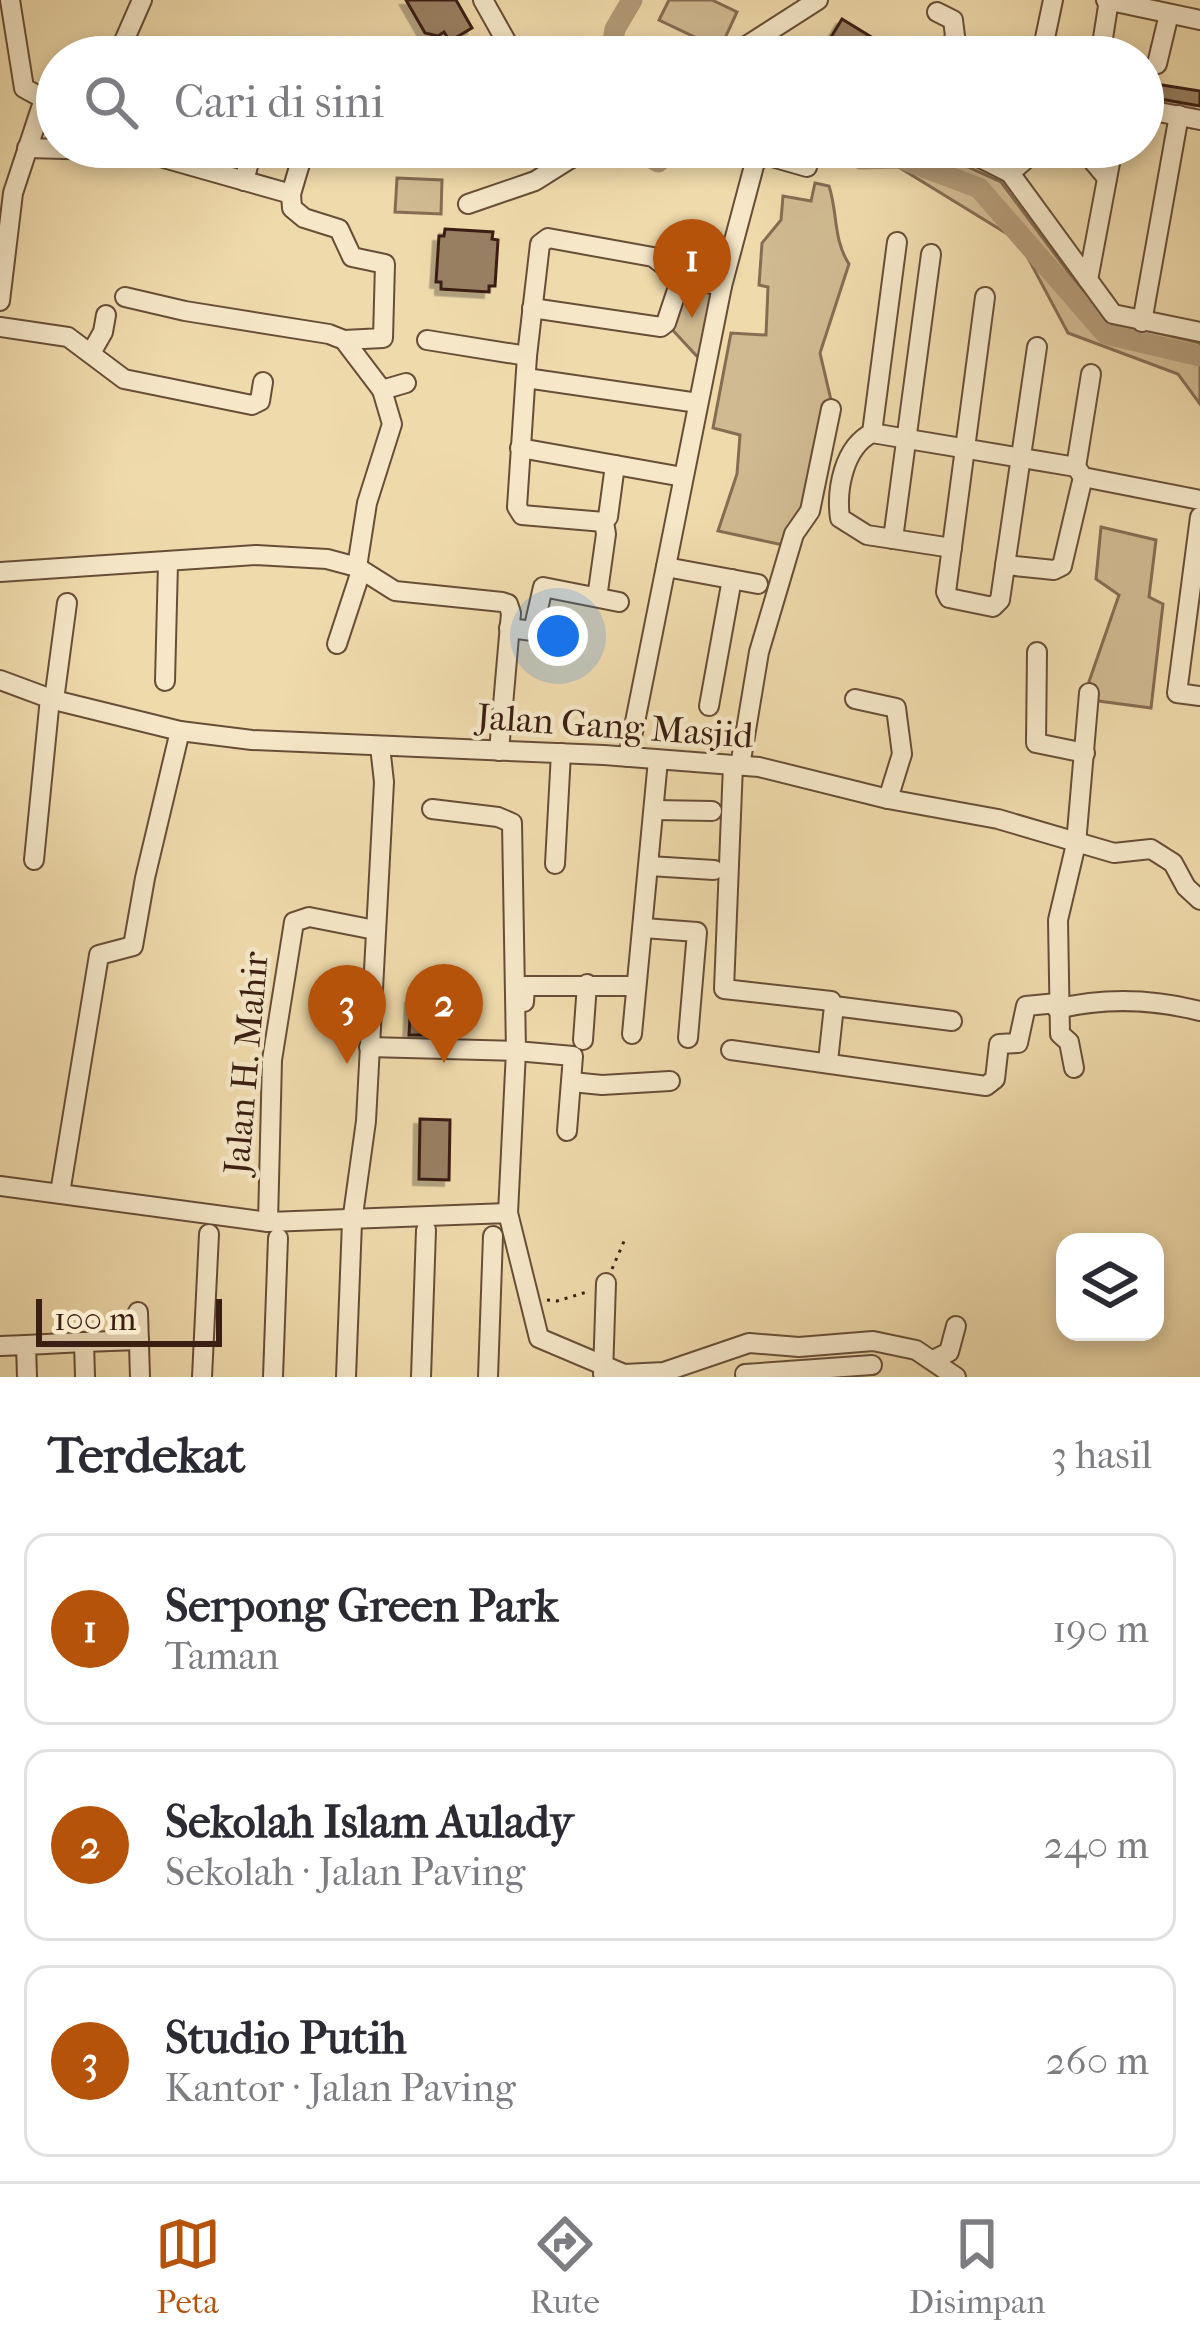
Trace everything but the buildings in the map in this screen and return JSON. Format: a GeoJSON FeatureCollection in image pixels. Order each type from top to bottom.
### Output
{"type":"FeatureCollection","features":[{"type":"Feature","properties":{"kind":"street"},"geometry":{"type":"LineString","coordinates":[[10,0],[25,88],[36,93]]}},
{"type":"Feature","properties":{"kind":"street"},"geometry":{"type":"LineString","coordinates":[[126,36],[142,0]]}},
{"type":"Feature","properties":{"kind":"street"},"geometry":{"type":"LineString","coordinates":[[483,0],[503,36]]}},
{"type":"Feature","properties":{"kind":"street"},"geometry":{"type":"LineString","coordinates":[[762,36],[818,0]]}},
{"type":"Feature","properties":{"kind":"street"},"geometry":{"type":"LineString","coordinates":[[1045,36],[1053,0]]}},
{"type":"Feature","properties":{"kind":"street"},"geometry":{"type":"LineString","coordinates":[[1103,36],[1108,0],[1164,8],[1200,20]]}},
{"type":"Feature","properties":{"kind":"street"},"geometry":{"type":"LineString","coordinates":[[938,12],[953,20],[954,36]]}},
{"type":"Feature","properties":{"kind":"street"},"geometry":{"type":"LineString","coordinates":[[1164,112],[1200,119]]}},
{"type":"Feature","properties":{"kind":"street"},"geometry":{"type":"LineString","coordinates":[[1142,322],[1179,115]]}},
{"type":"Feature","properties":{"kind":"street"},"geometry":{"type":"LineString","coordinates":[[0,301],[6,194],[36,139]]}},
{"type":"Feature","properties":{"kind":"street"},"geometry":{"type":"LineString","coordinates":[[32,148],[36,148]]}},
{"type":"Feature","properties":{"kind":"street"},"geometry":{"type":"LineString","coordinates":[[198,168],[291,194]]}},
{"type":"Feature","properties":{"kind":"street"},"geometry":{"type":"LineString","coordinates":[[244,181],[247,168]]}},
{"type":"Feature","properties":{"kind":"street"},"geometry":{"type":"LineString","coordinates":[[124,297],[344,340],[383,338],[385,264],[352,257],[343,233],[298,215],[291,194],[299,168]]}},
{"type":"Feature","properties":{"kind":"street"},"geometry":{"type":"LineString","coordinates":[[468,204],[535,181],[550,168]]}},
{"type":"Feature","properties":{"kind":"street"},"geometry":{"type":"LineString","coordinates":[[628,757],[722,286],[753,168]]}},
{"type":"Feature","properties":{"kind":"street"},"geometry":{"type":"LineString","coordinates":[[1001,168],[1010,173],[1113,314],[1200,330]]}},
{"type":"Feature","properties":{"kind":"street"},"geometry":{"type":"LineString","coordinates":[[1010,173],[1016,168]]}},
{"type":"Feature","properties":{"kind":"street"},"geometry":{"type":"LineString","coordinates":[[1099,168],[1107,178]]}},
{"type":"Feature","properties":{"kind":"street"},"geometry":{"type":"LineString","coordinates":[[1088,280],[1109,168]]}},
{"type":"Feature","properties":{"kind":"street"},"geometry":{"type":"LineString","coordinates":[[604,522],[522,515],[517,507],[526,356],[540,244],[548,238],[653,257],[681,278],[722,286]]}},
{"type":"Feature","properties":{"kind":"street"},"geometry":{"type":"LineString","coordinates":[[872,433],[897,242]]}},
{"type":"Feature","properties":{"kind":"street"},"geometry":{"type":"LineString","coordinates":[[893,539],[931,254]]}},
{"type":"Feature","properties":{"kind":"street"},"geometry":{"type":"LineString","coordinates":[[532,308],[661,327],[681,278]]}},
{"type":"Feature","properties":{"kind":"street"},"geometry":{"type":"LineString","coordinates":[[985,297],[946,592],[950,598],[993,607],[1000,600],[1037,347]]}},
{"type":"Feature","properties":{"kind":"street"},"geometry":{"type":"LineString","coordinates":[[91,353],[106,315]]}},
{"type":"Feature","properties":{"kind":"street"},"geometry":{"type":"LineString","coordinates":[[0,327],[68,338],[124,379],[252,405],[260,401],[263,382]]}},
{"type":"Feature","properties":{"kind":"street"},"geometry":{"type":"LineString","coordinates":[[337,644],[359,569],[367,503],[392,424],[382,390],[344,340]]}},
{"type":"Feature","properties":{"kind":"street"},"geometry":{"type":"LineString","coordinates":[[428,340],[526,356]]}},
{"type":"Feature","properties":{"kind":"street"},"geometry":{"type":"LineString","coordinates":[[1005,565],[1054,570],[1062,566],[1090,374]]}},
{"type":"Feature","properties":{"kind":"street"},"geometry":{"type":"LineString","coordinates":[[526,378],[698,403]]}},
{"type":"Feature","properties":{"kind":"street"},"geometry":{"type":"LineString","coordinates":[[382,390],[406,383]]}},
{"type":"Feature","properties":{"kind":"street"},"geometry":{"type":"LineString","coordinates":[[828,1061],[831,1001],[724,989],[736,766],[759,652],[794,534],[810,511],[832,409]]}},
{"type":"Feature","properties":{"kind":"street"},"geometry":{"type":"LineString","coordinates":[[952,548],[852,529],[838,510],[850,449],[872,433],[1021,458],[1200,500]]}},
{"type":"Feature","properties":{"kind":"street"},"geometry":{"type":"LineString","coordinates":[[520,448],[683,476]]}},
{"type":"Feature","properties":{"kind":"street"},"geometry":{"type":"LineString","coordinates":[[598,592],[615,465]]}},
{"type":"Feature","properties":{"kind":"street"},"geometry":{"type":"LineString","coordinates":[[1200,517],[1177,693],[1200,696]]}},
{"type":"Feature","properties":{"kind":"street"},"geometry":{"type":"LineString","coordinates":[[0,572],[256,555],[327,559],[359,569],[394,591],[502,602],[511,608],[499,751]]}},
{"type":"Feature","properties":{"kind":"street"},"geometry":{"type":"LineString","coordinates":[[165,681],[168,563]]}},
{"type":"Feature","properties":{"kind":"street"},"geometry":{"type":"LineString","coordinates":[[666,567],[758,584]]}},
{"type":"Feature","properties":{"kind":"street"},"geometry":{"type":"LineString","coordinates":[[709,706],[732,579]]}},
{"type":"Feature","properties":{"kind":"street"},"geometry":{"type":"LineString","coordinates":[[508,628],[533,631],[543,587],[619,602]]}},
{"type":"Feature","properties":{"kind":"street"},"geometry":{"type":"LineString","coordinates":[[34,860],[67,603]]}},
{"type":"Feature","properties":{"kind":"street"},"geometry":{"type":"LineString","coordinates":[[1036,652],[1036,743],[1085,752]]}},
{"type":"Feature","properties":{"kind":"street","name":"Jalan Gang Masjid"},"geometry":{"type":"LineString","coordinates":[[1,687],[180,731],[252,740],[628,757],[790,773],[888,799],[998,819],[1114,853],[1151,849],[1164,854],[1200,900]]}},
{"type":"Feature","properties":{"kind":"street"},"geometry":{"type":"LineString","coordinates":[[1074,1068],[1069,1042],[1060,1036],[1058,920],[1076,844],[1089,692]]}},
{"type":"Feature","properties":{"kind":"street"},"geometry":{"type":"LineString","coordinates":[[855,698],[896,708],[902,754],[888,799]]}},
{"type":"Feature","properties":{"kind":"street"},"geometry":{"type":"LineString","coordinates":[[60,1192],[98,955],[134,946],[180,731]]}},
{"type":"Feature","properties":{"kind":"street"},"geometry":{"type":"LineString","coordinates":[[346,1377],[352,1222],[366,1121],[384,782],[380,746]]}},
{"type":"Feature","properties":{"kind":"street"},"geometry":{"type":"LineString","coordinates":[[555,864],[561,753]]}},
{"type":"Feature","properties":{"kind":"street"},"geometry":{"type":"LineString","coordinates":[[632,1034],[658,760]]}},
{"type":"Feature","properties":{"kind":"street"},"geometry":{"type":"LineString","coordinates":[[432,809],[512,823],[519,1045]]}},
{"type":"Feature","properties":{"kind":"street"},"geometry":{"type":"LineString","coordinates":[[655,810],[712,811]]}},
{"type":"Feature","properties":{"kind":"street"},"geometry":{"type":"LineString","coordinates":[[649,866],[714,871]]}},
{"type":"Feature","properties":{"kind":"street","name":"Jalan H. Mahir"},"geometry":{"type":"LineString","coordinates":[[273,1230],[272,1060],[294,922],[309,917],[375,930]]}},
{"type":"Feature","properties":{"kind":"street"},"geometry":{"type":"LineString","coordinates":[[644,928],[697,932],[688,1039]]}},
{"type":"Feature","properties":{"kind":"street"},"geometry":{"type":"LineString","coordinates":[[584,1040],[586,984]]}},
{"type":"Feature","properties":{"kind":"street"},"geometry":{"type":"LineString","coordinates":[[636,986],[525,986],[508,1214],[539,1337],[603,1370],[623,1374],[664,1375],[749,1343],[799,1347],[873,1341],[900,1344],[956,1377]]}},
{"type":"Feature","properties":{"kind":"street"},"geometry":{"type":"LineString","coordinates":[[730,1050],[993,1085],[999,1044],[1018,1043],[1026,1006],[1125,1000],[1200,1011]]}},
{"type":"Feature","properties":{"kind":"street"},"geometry":{"type":"LineString","coordinates":[[834,1006],[952,1021]]}},
{"type":"Feature","properties":{"kind":"street"},"geometry":{"type":"LineString","coordinates":[[369,1047],[519,1045],[571,1054],[567,1131]]}},
{"type":"Feature","properties":{"kind":"street"},"geometry":{"type":"LineString","coordinates":[[572,1082],[670,1081]]}},
{"type":"Feature","properties":{"kind":"street"},"geometry":{"type":"LineString","coordinates":[[0,1186],[60,1192],[273,1230],[508,1214]]}},
{"type":"Feature","properties":{"kind":"street"},"geometry":{"type":"LineString","coordinates":[[273,1230],[273,1377]]}},
{"type":"Feature","properties":{"kind":"street"},"geometry":{"type":"LineString","coordinates":[[421,1377],[426,1230]]}},
{"type":"Feature","properties":{"kind":"street"},"geometry":{"type":"LineString","coordinates":[[202,1377],[209,1234]]}},
{"type":"Feature","properties":{"kind":"street"},"geometry":{"type":"LineString","coordinates":[[488,1377],[493,1236]]}},
{"type":"Feature","properties":{"kind":"street"},"geometry":{"type":"LineString","coordinates":[[603,1370],[606,1283]]}},
{"type":"Feature","properties":{"kind":"street"},"geometry":{"type":"LineString","coordinates":[[138,1312],[140,1377]]}},
{"type":"Feature","properties":{"kind":"street"},"geometry":{"type":"LineString","coordinates":[[933,1360],[950,1352],[956,1326]]}},
{"type":"Feature","properties":{"kind":"street"},"geometry":{"type":"LineString","coordinates":[[0,1346],[139,1340]]}},
{"type":"Feature","properties":{"kind":"street"},"geometry":{"type":"LineString","coordinates":[[84,1342],[85,1377]]}},
{"type":"Feature","properties":{"kind":"street"},"geometry":{"type":"LineString","coordinates":[[749,1343],[745,1375],[818,1373],[872,1365]]}},
{"type":"Feature","properties":{"kind":"street"},"geometry":{"type":"LineString","coordinates":[[26,1345],[27,1377]]}},
{"type":"Feature","properties":{"kind":"path"},"geometry":{"type":"LineString","coordinates":[[527,1298],[557,1301],[606,1283],[625,1239]]}},
{"type":"Feature","properties":{"kind":"shaded area"},"geometry":{"type":"Polygon","coordinates":[[[669,0],[712,0],[737,12],[726,36],[693,36],[659,20],[669,0]]]}},
{"type":"Feature","properties":{"kind":"shaded area"},"geometry":{"type":"Polygon","coordinates":[[[900,168],[970,168],[1001,182],[1104,320],[1200,343],[1200,404],[1178,374],[1068,333],[1019,241],[900,168]]]}},
{"type":"Feature","properties":{"kind":"shaded area"},"geometry":{"type":"Polygon","coordinates":[[[397,178],[442,180],[441,214],[395,212],[397,178]]]}},
{"type":"Feature","properties":{"kind":"shaded area"},"geometry":{"type":"Polygon","coordinates":[[[815,183],[829,186],[840,245],[849,264],[820,353],[831,400],[809,514],[788,546],[718,531],[737,474],[740,435],[713,428],[731,333],[766,335],[768,287],[759,285],[762,243],[781,220],[783,196],[811,201],[815,183]]]}},
{"type":"Feature","properties":{"kind":"shaded area"},"geometry":{"type":"Polygon","coordinates":[[[681,278],[722,286],[706,366],[666,323],[681,278]]]}},
{"type":"Feature","properties":{"kind":"shaded area"},"geometry":{"type":"Polygon","coordinates":[[[1101,527],[1156,540],[1149,597],[1163,604],[1151,708],[1083,699],[1119,595],[1096,579],[1101,527]]]}},
{"type":"Feature","properties":{"kind":"waterway"},"geometry":{"type":"LineString","coordinates":[[614,36],[632,0]]}},
{"type":"Feature","properties":{"kind":"waterway"},"geometry":{"type":"LineString","coordinates":[[926,168],[979,188],[1106,334],[1200,356]]}},
{"type":"Feature","properties":{"kind":"place","name":"Serpong Green Park"},"geometry":{"type":"Point","coordinates":[692,318]}},
{"type":"Feature","properties":{"kind":"place","name":"Sekolah Islam Aulady"},"geometry":{"type":"Point","coordinates":[444,1063]}},
{"type":"Feature","properties":{"kind":"place","name":"Studio Putih"},"geometry":{"type":"Point","coordinates":[347,1064]}}]}
